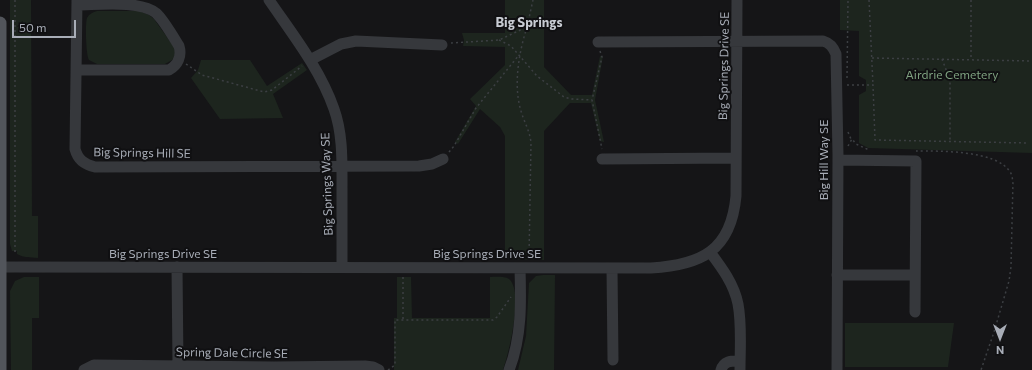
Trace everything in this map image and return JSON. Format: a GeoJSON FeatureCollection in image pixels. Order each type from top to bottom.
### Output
{"type":"FeatureCollection","features":[{"type":"Feature","properties":{"kind":"main road"},"geometry":{"type":"LineString","coordinates":[[0,24],[0,370]]}},
{"type":"Feature","properties":{"kind":"street","name":"Big Springs Way SE"},"geometry":{"type":"LineString","coordinates":[[269,0],[310,60],[325,88],[334,110],[339,129],[342,167],[342,267]]}},
{"type":"Feature","properties":{"kind":"street","name":"Big Springs Drive SE"},"geometry":{"type":"LineString","coordinates":[[0,267],[612,268],[671,267],[696,260],[710,252],[722,239],[730,226],[734,212],[736,196],[738,0]]}},
{"type":"Feature","properties":{"kind":"street"},"geometry":{"type":"LineString","coordinates":[[76,70],[169,70],[174,67],[181,52],[179,46],[157,14],[148,8],[137,5],[77,2]]}},
{"type":"Feature","properties":{"kind":"street","name":"Big Springs Hill SE"},"geometry":{"type":"LineString","coordinates":[[77,2],[75,149],[77,156],[87,165],[95,167],[342,167]]}},
{"type":"Feature","properties":{"kind":"street"},"geometry":{"type":"LineString","coordinates":[[310,60],[341,44],[356,41],[442,45]]}},
{"type":"Feature","properties":{"kind":"street","name":"Big Hill Way SE"},"geometry":{"type":"LineString","coordinates":[[737,42],[822,41],[831,45],[836,54],[841,85],[838,157],[837,370]]}},
{"type":"Feature","properties":{"kind":"street"},"geometry":{"type":"LineString","coordinates":[[598,42],[737,42]]}},
{"type":"Feature","properties":{"kind":"street"},"geometry":{"type":"LineString","coordinates":[[838,157],[916,161],[915,312]]}},
{"type":"Feature","properties":{"kind":"street"},"geometry":{"type":"LineString","coordinates":[[602,159],[736,158]]}},
{"type":"Feature","properties":{"kind":"street"},"geometry":{"type":"LineString","coordinates":[[342,167],[419,166],[432,164],[443,159]]}},
{"type":"Feature","properties":{"kind":"street"},"geometry":{"type":"LineString","coordinates":[[710,252],[727,276],[738,303],[740,318],[740,366],[730,361],[722,366],[722,370]]}},
{"type":"Feature","properties":{"kind":"street"},"geometry":{"type":"LineString","coordinates":[[177,267],[178,365]]}},
{"type":"Feature","properties":{"kind":"street"},"geometry":{"type":"LineString","coordinates":[[509,370],[518,336],[521,312],[520,268]]}},
{"type":"Feature","properties":{"kind":"street"},"geometry":{"type":"LineString","coordinates":[[612,268],[612,360]]}},
{"type":"Feature","properties":{"kind":"street"},"geometry":{"type":"LineString","coordinates":[[838,275],[915,275]]}},
{"type":"Feature","properties":{"kind":"street","name":"Spring Dale Circle SE"},"geometry":{"type":"LineString","coordinates":[[84,370],[94,365],[178,365],[274,368],[365,366],[380,370]]}},
{"type":"Feature","properties":{"kind":"path"},"geometry":{"type":"LineString","coordinates":[[15,0],[15,253]]}},
{"type":"Feature","properties":{"kind":"path"},"geometry":{"type":"LineString","coordinates":[[529,258],[531,143],[529,133],[520,110],[519,55],[533,0]]}},
{"type":"Feature","properties":{"kind":"path"},"geometry":{"type":"LineString","coordinates":[[848,0],[848,30],[841,85],[873,85]]}},
{"type":"Feature","properties":{"kind":"path"},"geometry":{"type":"LineString","coordinates":[[869,0],[874,140],[1028,143]]}},
{"type":"Feature","properties":{"kind":"path"},"geometry":{"type":"LineString","coordinates":[[971,0],[971,60]]}},
{"type":"Feature","properties":{"kind":"path"},"geometry":{"type":"LineString","coordinates":[[442,45],[458,42],[499,40],[527,27]]}},
{"type":"Feature","properties":{"kind":"path"},"geometry":{"type":"LineString","coordinates":[[499,40],[511,46],[537,76],[564,97],[571,99],[592,100]]}},
{"type":"Feature","properties":{"kind":"path"},"geometry":{"type":"LineString","coordinates":[[598,42],[602,57],[592,100],[603,147],[602,159]]}},
{"type":"Feature","properties":{"kind":"path"},"geometry":{"type":"LineString","coordinates":[[443,159],[454,146],[476,108],[519,55]]}},
{"type":"Feature","properties":{"kind":"path"},"geometry":{"type":"LineString","coordinates":[[872,58],[1032,61]]}},
{"type":"Feature","properties":{"kind":"path"},"geometry":{"type":"LineString","coordinates":[[179,59],[202,75],[264,92],[272,90],[310,60]]}},
{"type":"Feature","properties":{"kind":"path"},"geometry":{"type":"LineString","coordinates":[[942,59],[950,80],[950,142]]}},
{"type":"Feature","properties":{"kind":"path"},"geometry":{"type":"LineString","coordinates":[[848,131],[856,144],[870,150]]}},
{"type":"Feature","properties":{"kind":"path"},"geometry":{"type":"LineString","coordinates":[[838,157],[844,152],[852,139]]}},
{"type":"Feature","properties":{"kind":"path"},"geometry":{"type":"LineString","coordinates":[[913,151],[950,151],[970,153],[997,162],[1006,167],[1011,173],[1013,181],[1011,267],[1009,281],[981,370]]}},
{"type":"Feature","properties":{"kind":"path"},"geometry":{"type":"LineString","coordinates":[[403,267],[403,320]]}},
{"type":"Feature","properties":{"kind":"path"},"geometry":{"type":"LineString","coordinates":[[388,370],[395,364],[395,320],[492,320],[497,317],[515,291]]}},
{"type":"Feature","properties":{"kind":"green space"},"geometry":{"type":"Polygon","coordinates":[[[10,0],[31,0],[32,216],[38,216],[38,258],[25,257],[17,254],[17,251],[12,251],[10,244],[10,0]]]}},
{"type":"Feature","properties":{"kind":"green space"},"geometry":{"type":"Polygon","coordinates":[[[505,0],[544,0],[544,67],[571,95],[592,95],[600,56],[603,56],[595,100],[604,142],[600,141],[591,103],[570,103],[544,131],[544,260],[505,259],[505,136],[500,127],[480,109],[458,144],[455,142],[476,106],[470,99],[505,65],[505,47],[463,46],[464,40],[462,33],[505,33],[505,0]]]}},
{"type":"Feature","properties":{"kind":"green space","name":"Airdrie Cemetery"},"geometry":{"type":"Polygon","coordinates":[[[840,0],[1032,0],[1032,153],[868,148],[859,143],[859,95],[866,91],[866,80],[859,76],[859,31],[840,30],[840,0]]]}},
{"type":"Feature","properties":{"kind":"green space"},"geometry":{"type":"Polygon","coordinates":[[[97,11],[139,11],[149,15],[154,19],[174,47],[176,54],[172,60],[165,64],[97,64],[89,60],[86,21],[89,15],[97,11]]]}},
{"type":"Feature","properties":{"kind":"green space"},"geometry":{"type":"Polygon","coordinates":[[[201,60],[250,60],[267,86],[302,63],[307,70],[273,94],[283,118],[220,119],[191,78],[198,70],[201,60]]]}},
{"type":"Feature","properties":{"kind":"green space"},"geometry":{"type":"Polygon","coordinates":[[[555,275],[554,370],[518,370],[526,336],[529,283],[536,276],[555,275]]]}},
{"type":"Feature","properties":{"kind":"green space"},"geometry":{"type":"Polygon","coordinates":[[[24,277],[39,277],[39,318],[32,318],[32,370],[11,370],[10,291],[15,281],[24,277]]]}},
{"type":"Feature","properties":{"kind":"green space"},"geometry":{"type":"Polygon","coordinates":[[[397,277],[411,277],[412,318],[490,318],[490,277],[502,277],[509,279],[513,286],[515,296],[515,309],[509,351],[503,370],[394,370],[394,318],[397,318],[397,277]]]}},
{"type":"Feature","properties":{"kind":"green space"},"geometry":{"type":"Polygon","coordinates":[[[845,323],[954,323],[948,367],[845,367],[845,323]]]}},
{"type":"Feature","properties":{"kind":"district","name":"Big Springs"},"geometry":{"type":"Point","coordinates":[529,23]}}]}
